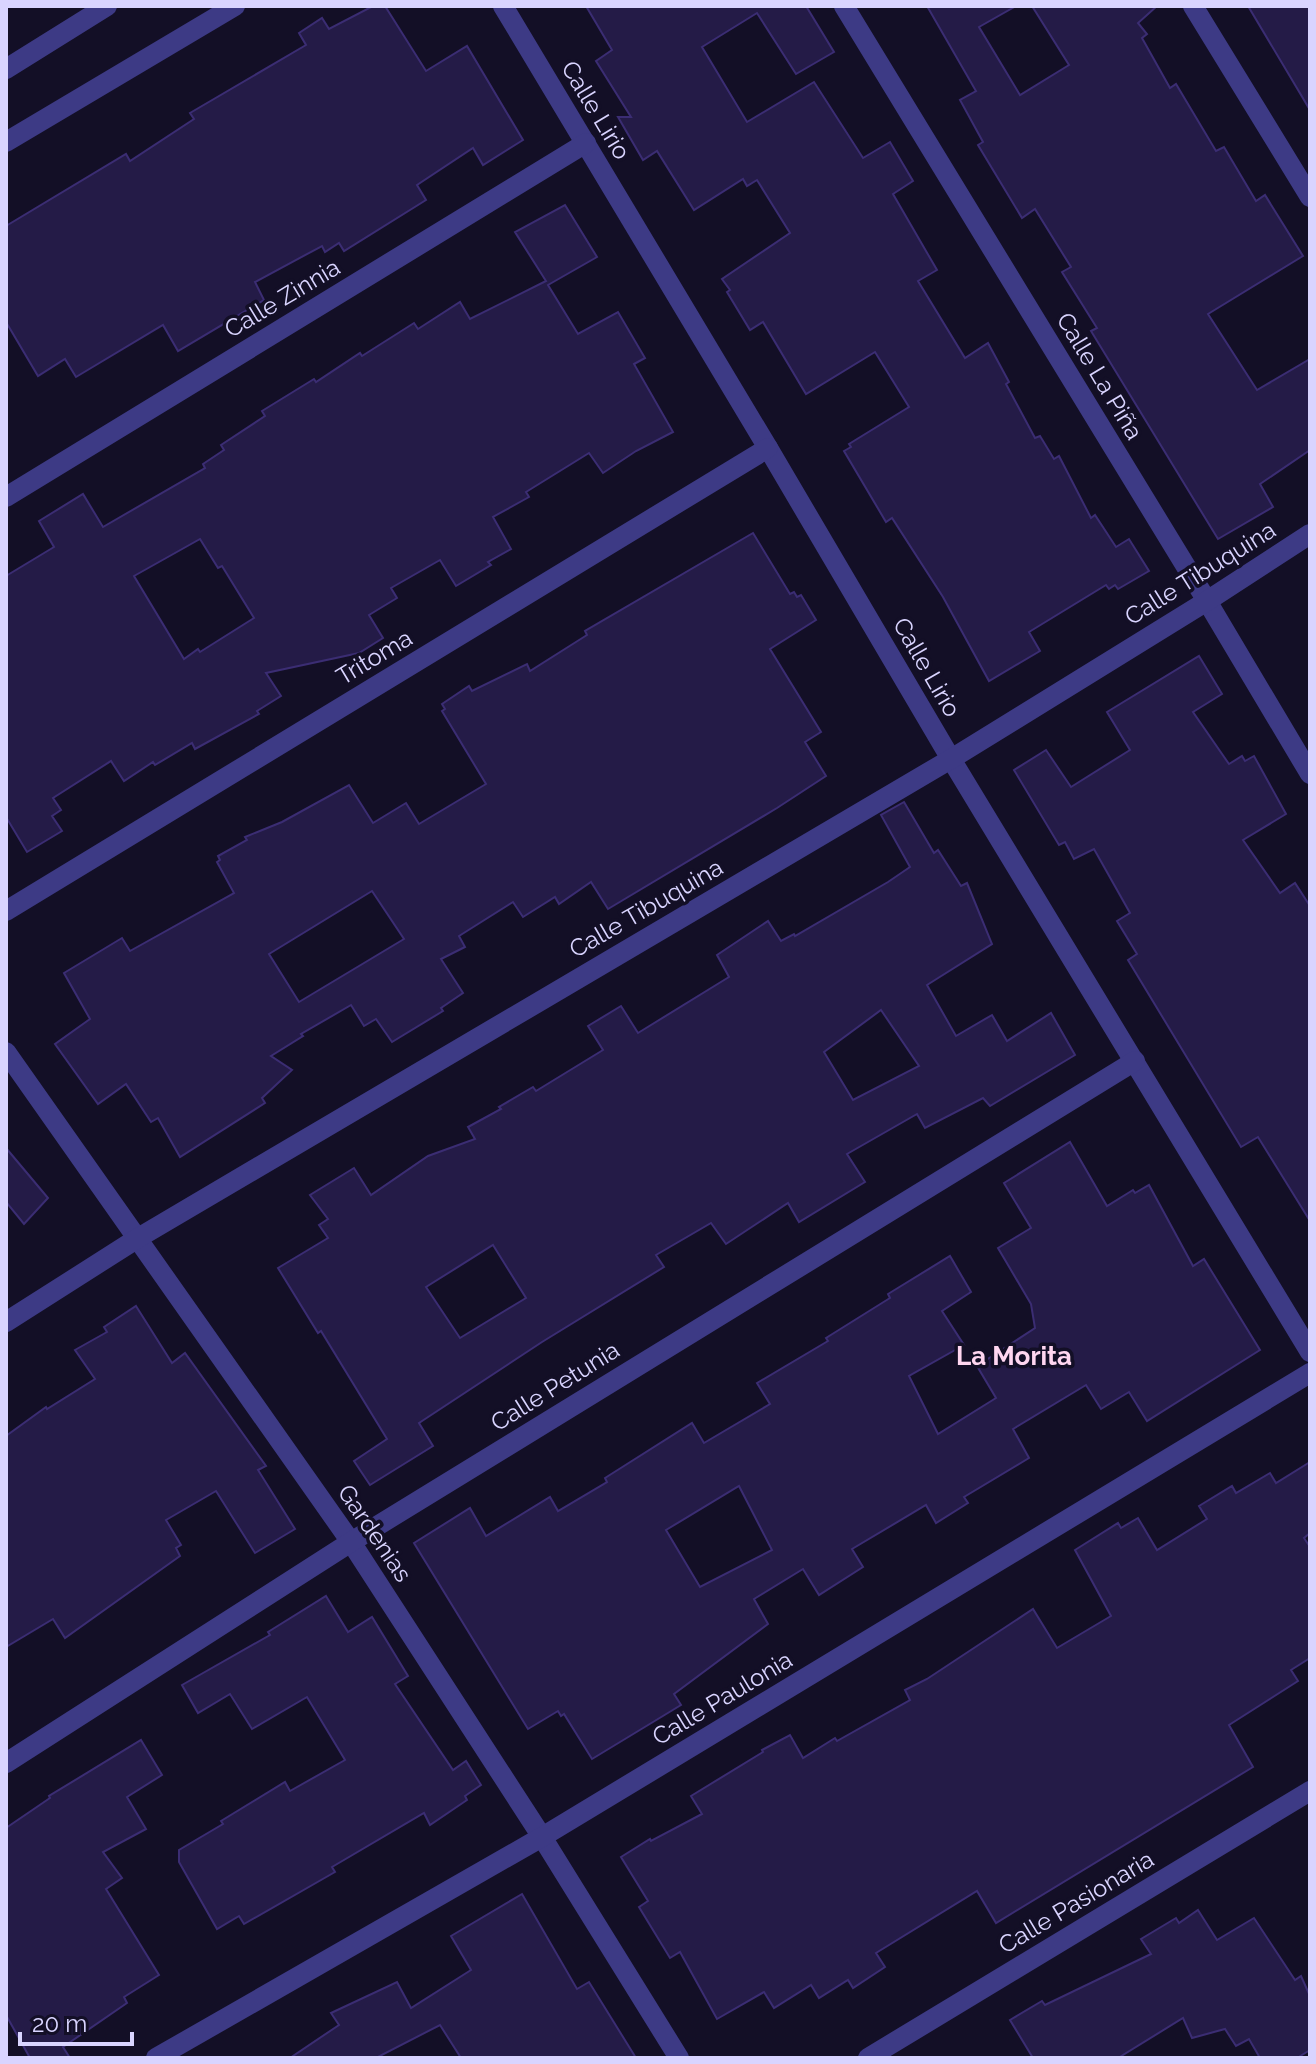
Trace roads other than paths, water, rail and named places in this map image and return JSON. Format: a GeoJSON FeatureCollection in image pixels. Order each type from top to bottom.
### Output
{"type":"FeatureCollection","features":[{"type":"Feature","properties":{"kind":"street"},"geometry":{"type":"LineString","coordinates":[[6,69],[81,13],[107,6]]}},
{"type":"Feature","properties":{"kind":"street"},"geometry":{"type":"LineString","coordinates":[[6,142],[235,6]]}},
{"type":"Feature","properties":{"kind":"street","name":"Calle Lirio"},"geometry":{"type":"LineString","coordinates":[[503,6],[951,759],[1310,1352]]}},
{"type":"Feature","properties":{"kind":"street","name":"Calle La Piña"},"geometry":{"type":"LineString","coordinates":[[844,6],[1310,774]]}},
{"type":"Feature","properties":{"kind":"street"},"geometry":{"type":"LineString","coordinates":[[1193,6],[1310,197]]}},
{"type":"Feature","properties":{"kind":"street","name":"Calle Zinnia"},"geometry":{"type":"LineString","coordinates":[[6,497],[586,143]]}},
{"type":"Feature","properties":{"kind":"street","name":"Tritoma"},"geometry":{"type":"LineString","coordinates":[[6,911],[768,448]]}},
{"type":"Feature","properties":{"kind":"street","name":"Calle Tibuquina"},"geometry":{"type":"LineString","coordinates":[[6,1322],[138,1238],[951,759],[1310,534]]}},
{"type":"Feature","properties":{"kind":"street","name":"Gardenias"},"geometry":{"type":"LineString","coordinates":[[6,1052],[351,1542],[542,1837],[679,2058]]}},
{"type":"Feature","properties":{"kind":"street","name":"Calle Petunia"},"geometry":{"type":"LineString","coordinates":[[6,1763],[351,1542],[1135,1061]]}},
{"type":"Feature","properties":{"kind":"street","name":"Calle Paulonia"},"geometry":{"type":"LineString","coordinates":[[156,2058],[542,1837],[1310,1373]]}},
{"type":"Feature","properties":{"kind":"street","name":"Calle Pasionaria"},"geometry":{"type":"LineString","coordinates":[[868,2058],[1310,1791]]}},
{"type":"Feature","properties":{"kind":"district","name":"La Morita"},"geometry":{"type":"Point","coordinates":[1014,1356]}}]}
